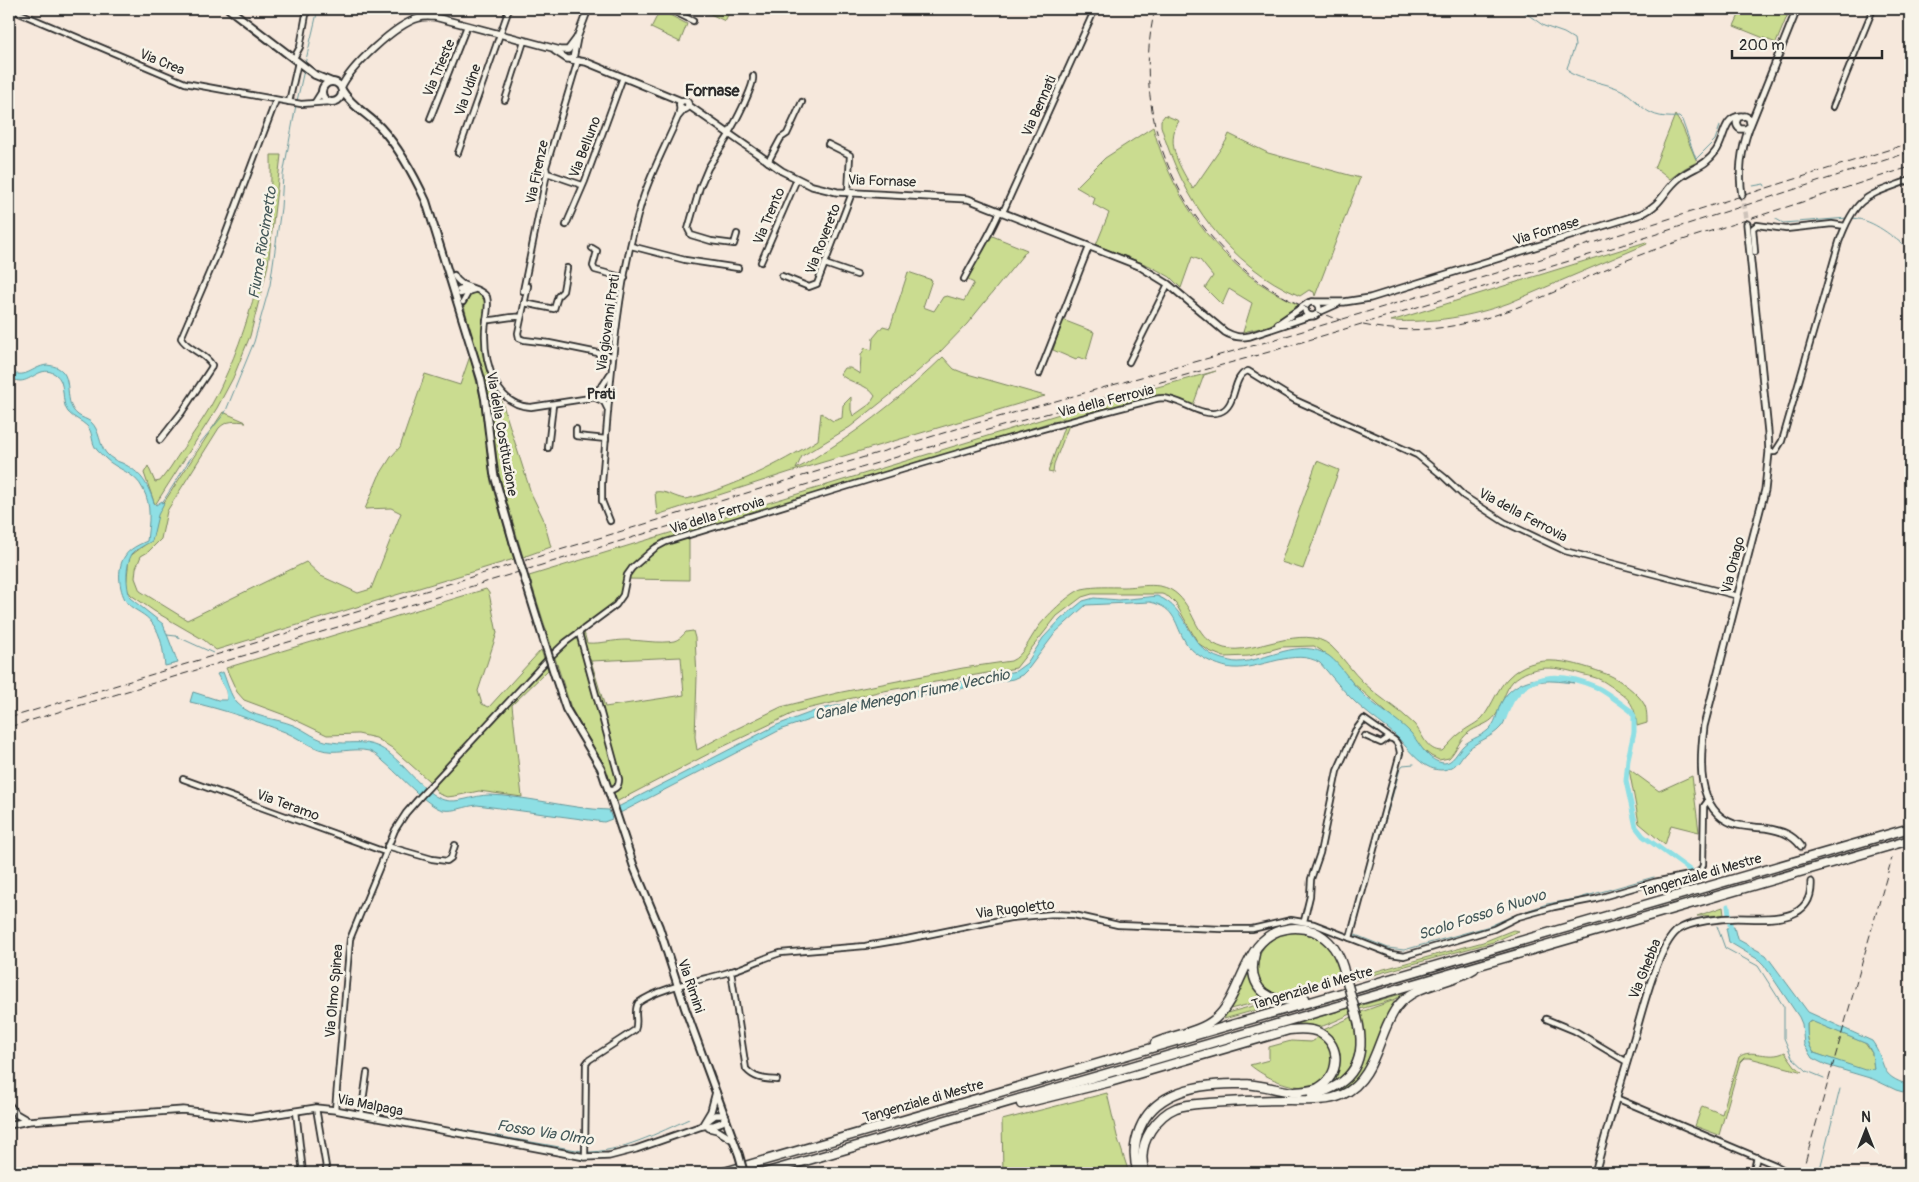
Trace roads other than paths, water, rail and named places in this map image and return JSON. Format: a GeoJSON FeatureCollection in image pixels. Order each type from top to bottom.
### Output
{"type":"FeatureCollection","features":[{"type":"Feature","properties":{"kind":"highway","name":"Tangenziale di Mestre"},"geometry":{"type":"LineString","coordinates":[[721,1173],[1910,828]]}},
{"type":"Feature","properties":{"kind":"highway","name":"Tangenziale di Mestre"},"geometry":{"type":"LineString","coordinates":[[764,1173],[1910,840]]}},
{"type":"Feature","properties":{"kind":"highway"},"geometry":{"type":"LineString","coordinates":[[1125,1056],[1166,1038],[1200,1029],[1215,1019],[1230,1002],[1248,962],[1271,934],[1292,928],[1310,930],[1326,938],[1342,960],[1360,1029],[1361,1047],[1355,1066],[1342,1083],[1335,1088],[1288,1100]]}},
{"type":"Feature","properties":{"kind":"highway"},"geometry":{"type":"LineString","coordinates":[[1256,950],[1253,962],[1254,979],[1269,997],[1292,1001],[1331,990],[1340,993]]}},
{"type":"Feature","properties":{"kind":"highway"},"geometry":{"type":"LineString","coordinates":[[1145,1173],[1142,1161],[1143,1145],[1153,1128],[1167,1112],[1188,1105],[1247,1100],[1332,1098],[1342,1095],[1355,1086],[1366,1074],[1387,1026],[1402,1002],[1422,988],[1465,975],[1480,965]]}},
{"type":"Feature","properties":{"kind":"highway"},"geometry":{"type":"LineString","coordinates":[[985,1109],[996,1110],[1080,1090],[1289,1030],[1318,1032],[1333,1047],[1336,1060],[1335,1070],[1325,1084],[1316,1089],[1295,1092]]}},
{"type":"Feature","properties":{"kind":"highway"},"geometry":{"type":"LineString","coordinates":[[1138,1173],[1135,1144],[1142,1123],[1149,1112],[1171,1096],[1187,1089],[1244,1084],[1295,1092],[1321,1092]]}},
{"type":"Feature","properties":{"kind":"main road"},"geometry":{"type":"LineString","coordinates":[[229,9],[312,72],[334,82],[342,89],[340,98],[332,102],[323,96],[322,89],[312,72]]}},
{"type":"Feature","properties":{"kind":"main road"},"geometry":{"type":"LineString","coordinates":[[322,89],[327,83],[334,82]]}},
{"type":"Feature","properties":{"kind":"main road","name":"Via della Costituzione"},"geometry":{"type":"LineString","coordinates":[[342,89],[355,106],[381,128],[407,164],[426,201],[457,292],[485,399],[494,474],[513,541],[566,709],[596,757],[613,806]]}},
{"type":"Feature","properties":{"kind":"main road","name":"Via della Costituzione"},"geometry":{"type":"LineString","coordinates":[[332,102],[355,106]]}},
{"type":"Feature","properties":{"kind":"main road"},"geometry":{"type":"LineString","coordinates":[[441,248],[446,253],[454,275]]}},
{"type":"Feature","properties":{"kind":"main road"},"geometry":{"type":"LineString","coordinates":[[463,302],[470,330],[469,337]]}},
{"type":"Feature","properties":{"kind":"main road","name":"Via Rimini"},"geometry":{"type":"LineString","coordinates":[[613,806],[634,867],[659,926],[678,986],[744,1173]]}},
{"type":"Feature","properties":{"kind":"street","name":"Via Crea"},"geometry":{"type":"LineString","coordinates":[[10,9],[185,83],[301,104],[332,102]]}},
{"type":"Feature","properties":{"kind":"street"},"geometry":{"type":"LineString","coordinates":[[290,102],[290,91],[298,62],[307,9]]}},
{"type":"Feature","properties":{"kind":"street"},"geometry":{"type":"LineString","coordinates":[[416,9],[421,17]]}},
{"type":"Feature","properties":{"kind":"street"},"geometry":{"type":"LineString","coordinates":[[342,89],[349,77],[377,46],[402,27],[421,17],[423,9]]}},
{"type":"Feature","properties":{"kind":"street","name":"Via Udine"},"geometry":{"type":"LineString","coordinates":[[458,153],[509,9]]}},
{"type":"Feature","properties":{"kind":"street"},"geometry":{"type":"LineString","coordinates":[[571,55],[588,9]]}},
{"type":"Feature","properties":{"kind":"street"},"geometry":{"type":"LineString","coordinates":[[669,9],[693,21]]}},
{"type":"Feature","properties":{"kind":"street","name":"Via Bennati"},"geometry":{"type":"LineString","coordinates":[[1001,212],[1095,9]]}},
{"type":"Feature","properties":{"kind":"street"},"geometry":{"type":"LineString","coordinates":[[1742,195],[1740,168],[1745,139],[1797,9]]}},
{"type":"Feature","properties":{"kind":"street"},"geometry":{"type":"LineString","coordinates":[[1833,108],[1873,9]]}},
{"type":"Feature","properties":{"kind":"street"},"geometry":{"type":"LineString","coordinates":[[1907,9],[1910,12]]}},
{"type":"Feature","properties":{"kind":"street","name":"Via Fornase"},"geometry":{"type":"LineString","coordinates":[[421,17],[435,18],[549,48],[571,55],[670,96],[768,162],[797,179],[820,189],[850,193],[962,198],[1090,246],[1151,272],[1219,327],[1234,337],[1243,338],[1315,316],[1329,306],[1378,296],[1641,214],[1660,203],[1680,178],[1706,163],[1717,149],[1728,121],[1733,117],[1743,116]]}},
{"type":"Feature","properties":{"kind":"street","name":"Via Trieste"},"geometry":{"type":"LineString","coordinates":[[430,119],[468,26]]}},
{"type":"Feature","properties":{"kind":"street"},"geometry":{"type":"LineString","coordinates":[[505,100],[524,41]]}},
{"type":"Feature","properties":{"kind":"street","name":"Via Firenze"},"geometry":{"type":"LineString","coordinates":[[523,291],[547,173],[546,167],[571,55]]}},
{"type":"Feature","properties":{"kind":"street"},"geometry":{"type":"LineString","coordinates":[[737,234],[734,244],[703,239],[691,235],[688,231],[700,187],[708,168],[728,135],[751,88],[754,80],[753,76]]}},
{"type":"Feature","properties":{"kind":"street"},"geometry":{"type":"LineString","coordinates":[[334,82],[349,77]]}},
{"type":"Feature","properties":{"kind":"street","name":"Via Belluno"},"geometry":{"type":"LineString","coordinates":[[566,225],[623,77]]}},
{"type":"Feature","properties":{"kind":"street"},"geometry":{"type":"LineString","coordinates":[[315,102],[322,89]]}},
{"type":"Feature","properties":{"kind":"street"},"geometry":{"type":"LineString","coordinates":[[160,440],[182,412],[211,368],[212,364],[208,359],[180,338],[224,238],[276,100]]}},
{"type":"Feature","properties":{"kind":"street"},"geometry":{"type":"LineString","coordinates":[[768,162],[781,138],[787,134],[802,102]]}},
{"type":"Feature","properties":{"kind":"street","name":"Via giovanni Prati"},"geometry":{"type":"LineString","coordinates":[[610,521],[602,501],[613,356],[625,278],[645,192],[683,106]]}},
{"type":"Feature","properties":{"kind":"street"},"geometry":{"type":"LineString","coordinates":[[1745,139],[1736,121],[1758,106]]}},
{"type":"Feature","properties":{"kind":"street"},"geometry":{"type":"LineString","coordinates":[[1743,116],[1750,120],[1750,124]]}},
{"type":"Feature","properties":{"kind":"street"},"geometry":{"type":"LineString","coordinates":[[1724,134],[1732,130],[1746,129],[1750,124]]}},
{"type":"Feature","properties":{"kind":"street","name":"Via Rovereto"},"geometry":{"type":"LineString","coordinates":[[782,276],[812,287],[817,284],[850,193],[850,155],[828,144]]}},
{"type":"Feature","properties":{"kind":"street"},"geometry":{"type":"LineString","coordinates":[[547,173],[582,185]]}},
{"type":"Feature","properties":{"kind":"street","name":"Via Trento"},"geometry":{"type":"LineString","coordinates":[[761,262],[797,179]]}},
{"type":"Feature","properties":{"kind":"street"},"geometry":{"type":"LineString","coordinates":[[1769,452],[1775,452],[1780,447],[1847,221],[1861,200],[1910,180]]}},
{"type":"Feature","properties":{"kind":"street"},"geometry":{"type":"LineString","coordinates":[[964,279],[982,243],[990,233],[1001,212]]}},
{"type":"Feature","properties":{"kind":"street"},"geometry":{"type":"LineString","coordinates":[[1755,252],[1753,228],[1757,225],[1786,229],[1847,221]]}},
{"type":"Feature","properties":{"kind":"street","name":"Via Oriago"},"geometry":{"type":"LineString","coordinates":[[1707,802],[1703,764],[1704,726],[1764,490],[1769,452],[1747,224]]}},
{"type":"Feature","properties":{"kind":"street"},"geometry":{"type":"LineString","coordinates":[[631,246],[685,260],[738,268]]}},
{"type":"Feature","properties":{"kind":"street"},"geometry":{"type":"LineString","coordinates":[[1039,374],[1090,246]]}},
{"type":"Feature","properties":{"kind":"street"},"geometry":{"type":"LineString","coordinates":[[592,248],[597,250],[593,266],[595,270],[625,278]]}},
{"type":"Feature","properties":{"kind":"street"},"geometry":{"type":"LineString","coordinates":[[825,264],[857,275]]}},
{"type":"Feature","properties":{"kind":"street"},"geometry":{"type":"LineString","coordinates":[[524,303],[554,309],[558,296],[563,290],[567,268]]}},
{"type":"Feature","properties":{"kind":"street"},"geometry":{"type":"LineString","coordinates":[[454,275],[458,283],[468,290]]}},
{"type":"Feature","properties":{"kind":"street"},"geometry":{"type":"LineString","coordinates":[[1129,362],[1168,284]]}},
{"type":"Feature","properties":{"kind":"street"},"geometry":{"type":"LineString","coordinates":[[528,286],[518,333],[519,338],[613,356]]}},
{"type":"Feature","properties":{"kind":"street"},"geometry":{"type":"LineString","coordinates":[[457,292],[475,289],[487,297],[484,340],[486,353],[496,383],[503,395],[515,404],[523,407],[610,395]]}},
{"type":"Feature","properties":{"kind":"street"},"geometry":{"type":"LineString","coordinates":[[463,302],[468,290]]}},
{"type":"Feature","properties":{"kind":"street","name":"Via Fornase"},"geometry":{"type":"LineString","coordinates":[[1270,329],[1310,303],[1344,302]]}},
{"type":"Feature","properties":{"kind":"street"},"geometry":{"type":"LineString","coordinates":[[1310,316],[1306,311],[1310,303],[1318,305],[1319,312]]}},
{"type":"Feature","properties":{"kind":"street"},"geometry":{"type":"LineString","coordinates":[[486,320],[511,316],[521,317]]}},
{"type":"Feature","properties":{"kind":"street"},"geometry":{"type":"LineString","coordinates":[[595,396],[612,368]]}},
{"type":"Feature","properties":{"kind":"street","name":"Via della Ferrovia"},"geometry":{"type":"LineString","coordinates":[[385,852],[395,830],[420,797],[535,672],[566,642],[616,605],[622,595],[627,575],[632,568],[655,548],[666,542],[965,451],[1152,400],[1164,398],[1207,412],[1222,412],[1229,405],[1242,374],[1248,371],[1295,400],[1417,455],[1464,496],[1504,522],[1564,551],[1738,596]]}},
{"type":"Feature","properties":{"kind":"street"},"geometry":{"type":"LineString","coordinates":[[595,396],[604,402],[609,411]]}},
{"type":"Feature","properties":{"kind":"street"},"geometry":{"type":"LineString","coordinates":[[548,448],[553,404]]}},
{"type":"Feature","properties":{"kind":"street"},"geometry":{"type":"LineString","coordinates":[[576,429],[576,436],[606,439]]}},
{"type":"Feature","properties":{"kind":"street"},"geometry":{"type":"LineString","coordinates":[[578,633],[619,779],[615,789],[608,791]]}},
{"type":"Feature","properties":{"kind":"street"},"geometry":{"type":"LineString","coordinates":[[1304,921],[1310,896],[1310,883],[1320,853],[1337,771],[1355,731],[1364,719],[1398,744],[1400,755],[1350,938]]}},
{"type":"Feature","properties":{"kind":"street"},"geometry":{"type":"LineString","coordinates":[[1365,736],[1381,743],[1391,738]]}},
{"type":"Feature","properties":{"kind":"street","name":"Via Teramo"},"geometry":{"type":"LineString","coordinates":[[183,779],[385,852]]}},
{"type":"Feature","properties":{"kind":"street"},"geometry":{"type":"LineString","coordinates":[[1707,802],[1726,820],[1742,826],[1785,832],[1796,840],[1800,846]]}},
{"type":"Feature","properties":{"kind":"street","name":"Via Rugoletto"},"geometry":{"type":"LineString","coordinates":[[585,1153],[586,1064],[589,1060],[635,1030],[635,1010],[638,1003],[648,997],[678,986],[731,971],[780,953],[865,946],[1010,918],[1074,914],[1118,925],[1222,929],[1252,929],[1291,920],[1304,921],[1391,954],[1404,956],[1494,929],[1518,917],[1554,907],[1595,899],[1654,882],[1695,874],[1701,870],[1703,865],[1704,806],[1707,802]]}},
{"type":"Feature","properties":{"kind":"street"},"geometry":{"type":"LineString","coordinates":[[387,846],[432,859],[447,861],[451,858],[455,845]]}},
{"type":"Feature","properties":{"kind":"street","name":"Via Olmo Spinea"},"geometry":{"type":"LineString","coordinates":[[335,1110],[350,939],[385,852]]}},
{"type":"Feature","properties":{"kind":"street","name":"Via Ghebba"},"geometry":{"type":"LineString","coordinates":[[1594,1173],[1655,972],[1668,942],[1678,930],[1686,926],[1721,919],[1768,918],[1793,914],[1800,910],[1808,900],[1811,882]]}},
{"type":"Feature","properties":{"kind":"street"},"geometry":{"type":"LineString","coordinates":[[731,971],[746,1069],[752,1076],[760,1079],[777,1080]]}},
{"type":"Feature","properties":{"kind":"street"},"geometry":{"type":"LineString","coordinates":[[1546,1019],[1575,1031],[1627,1062]]}},
{"type":"Feature","properties":{"kind":"street"},"geometry":{"type":"LineString","coordinates":[[361,1115],[367,1073]]}},
{"type":"Feature","properties":{"kind":"street"},"geometry":{"type":"LineString","coordinates":[[716,1092],[712,1111],[702,1126],[718,1130],[733,1140]]}},
{"type":"Feature","properties":{"kind":"street"},"geometry":{"type":"LineString","coordinates":[[1616,1098],[1780,1167],[1784,1173]]}},
{"type":"Feature","properties":{"kind":"street"},"geometry":{"type":"LineString","coordinates":[[9,1105],[16,1114],[28,1121]]}},
{"type":"Feature","properties":{"kind":"street"},"geometry":{"type":"LineString","coordinates":[[316,1108],[327,1173]]}},
{"type":"Feature","properties":{"kind":"street","name":"Via Malpaga"},"geometry":{"type":"LineString","coordinates":[[9,1125],[28,1121],[183,1110],[251,1118],[316,1108],[609,1156],[702,1126],[717,1124],[725,1116]]}},
{"type":"Feature","properties":{"kind":"street"},"geometry":{"type":"LineString","coordinates":[[296,1111],[304,1173]]}},
{"type":"Feature","properties":{"kind":"street"},"geometry":{"type":"LineString","coordinates":[[1753,1173],[1759,1158]]}},
{"type":"Feature","properties":{"kind":"water"},"geometry":{"type":"Polygon","coordinates":[[[47,365],[57,367],[63,372],[73,409],[78,415],[94,425],[106,453],[111,458],[134,470],[143,479],[156,505],[162,501],[164,503],[158,515],[152,541],[132,554],[128,564],[127,582],[130,598],[163,624],[178,663],[165,666],[162,643],[158,633],[150,620],[128,604],[122,594],[120,567],[122,561],[132,549],[147,541],[149,508],[146,495],[140,483],[110,462],[97,450],[89,428],[68,412],[64,403],[59,377],[45,371],[20,381],[9,377],[9,370],[24,374],[47,365]]]}},
{"type":"Feature","properties":{"kind":"water"},"geometry":{"type":"Polygon","coordinates":[[[1157,596],[1168,602],[1176,610],[1201,646],[1210,654],[1222,659],[1235,662],[1248,661],[1306,648],[1329,656],[1371,702],[1405,727],[1429,756],[1438,762],[1447,763],[1455,757],[1466,743],[1488,730],[1495,721],[1501,703],[1507,694],[1523,682],[1543,678],[1574,683],[1536,682],[1521,689],[1509,706],[1504,723],[1497,731],[1468,750],[1454,766],[1444,770],[1434,769],[1421,762],[1394,734],[1358,705],[1320,663],[1300,657],[1243,668],[1226,667],[1206,660],[1192,650],[1182,636],[1174,618],[1165,608],[1159,605],[1150,602],[1086,605],[1056,632],[1022,675],[1013,679],[833,712],[782,729],[620,813],[618,807],[777,725],[820,709],[1016,671],[1027,663],[1043,638],[1061,619],[1083,601],[1094,598],[1119,600],[1157,596]]]}},
{"type":"Feature","properties":{"kind":"water"},"geometry":{"type":"Polygon","coordinates":[[[223,672],[235,700],[249,712],[293,725],[316,738],[326,741],[366,743],[379,747],[396,759],[428,791],[444,800],[455,801],[483,795],[504,796],[609,810],[612,819],[604,822],[477,805],[443,810],[421,796],[379,757],[369,751],[325,751],[262,723],[190,702],[193,692],[218,700],[227,700],[226,691],[217,674],[223,672]]]}},
{"type":"Feature","properties":{"kind":"water"},"geometry":{"type":"Polygon","coordinates":[[[1734,927],[1737,939],[1766,955],[1808,1012],[1872,1041],[1887,1073],[1899,1081],[1910,1085],[1910,1094],[1896,1090],[1873,1079],[1826,1065],[1812,1058],[1804,1045],[1802,1024],[1799,1017],[1764,965],[1729,942],[1726,928],[1734,927]],[[1811,1021],[1807,1023],[1807,1035],[1814,1053],[1865,1070],[1874,1069],[1872,1053],[1867,1044],[1811,1021]]]}},
{"type":"Feature","properties":{"kind":"waterway","name":"Fiume Riocimetto"},"geometry":{"type":"LineString","coordinates":[[305,64],[318,9]]}},
{"type":"Feature","properties":{"kind":"waterway"},"geometry":{"type":"LineString","coordinates":[[1520,9],[1544,26],[1564,33],[1574,39],[1575,46],[1567,68],[1570,73],[1623,91],[1655,115],[1679,117],[1682,120],[1696,159],[1715,140],[1720,126]]}},
{"type":"Feature","properties":{"kind":"waterway","name":"Fiume Riocimetto"},"geometry":{"type":"LineString","coordinates":[[297,101],[304,70]]}},
{"type":"Feature","properties":{"kind":"waterway","name":"Fiume Riocimetto"},"geometry":{"type":"LineString","coordinates":[[162,503],[201,442],[225,413],[254,342],[270,285],[281,208],[283,175],[296,105]]}},
{"type":"Feature","properties":{"kind":"waterway"},"geometry":{"type":"LineString","coordinates":[[1753,186],[1764,184],[1765,186]]}},
{"type":"Feature","properties":{"kind":"waterway"},"geometry":{"type":"LineString","coordinates":[[1776,219],[1783,223],[1848,218]]}},
{"type":"Feature","properties":{"kind":"waterway"},"geometry":{"type":"LineString","coordinates":[[1852,218],[1869,222],[1910,249]]}},
{"type":"Feature","properties":{"kind":"waterway"},"geometry":{"type":"LineString","coordinates":[[167,635],[176,636],[213,653]]}},
{"type":"Feature","properties":{"kind":"waterway","name":"Canale Menegon Fiume Vecchio"},"geometry":{"type":"LineString","coordinates":[[1504,718],[1512,700],[1520,690],[1529,683],[1551,677],[1573,679],[1596,687],[1631,711],[1634,716],[1634,732],[1628,759],[1626,781],[1636,827],[1643,836],[1691,871]]}},
{"type":"Feature","properties":{"kind":"waterway","name":"Scolo Fosso 6 Nuovo"},"geometry":{"type":"LineString","coordinates":[[1414,764],[1403,765],[1400,769],[1353,934],[1388,948],[1404,950],[1490,926],[1547,904],[1576,899],[1654,877]]}},
{"type":"Feature","properties":{"kind":"waterway","name":"Canale Menegon Fiume Vecchio"},"geometry":{"type":"LineString","coordinates":[[1728,906],[1731,933]]}},
{"type":"Feature","properties":{"kind":"waterway","name":"Scolo Fosso 6 Nuovo"},"geometry":{"type":"LineString","coordinates":[[1717,926],[1725,948],[1758,966],[1784,1007],[1784,1038],[1792,1057],[1807,1071],[1824,1078]]}},
{"type":"Feature","properties":{"kind":"waterway","name":"Scolo Fosso 6 Nuovo"},"geometry":{"type":"LineString","coordinates":[[1819,1173],[1840,1089]]}},
{"type":"Feature","properties":{"kind":"waterway","name":"Fosso Via Olmo"},"geometry":{"type":"LineString","coordinates":[[586,1152],[612,1149],[625,1145],[689,1119]]}},
{"type":"Feature","properties":{"kind":"waterway","name":"Fosso Via Olmo"},"geometry":{"type":"LineString","coordinates":[[452,1128],[582,1151]]}},
{"type":"Feature","properties":{"kind":"tunnel"},"geometry":{"type":"LineString","coordinates":[[1742,195],[1747,224]]}},
{"type":"Feature","properties":{"kind":"tunnel"},"geometry":{"type":"LineString","coordinates":[[1801,846],[1811,882]]}},
{"type":"Feature","properties":{"kind":"railway"},"geometry":{"type":"LineString","coordinates":[[1155,9],[1148,59],[1152,109],[1165,157],[1186,202],[1216,242],[1252,275],[1294,302],[1342,320]]}},
{"type":"Feature","properties":{"kind":"railway"},"geometry":{"type":"LineString","coordinates":[[9,718],[963,427],[1266,342],[1487,276],[1910,143]]}},
{"type":"Feature","properties":{"kind":"railway"},"geometry":{"type":"LineString","coordinates":[[9,727],[966,436],[1269,352],[1632,242],[1910,152]]}},
{"type":"Feature","properties":{"kind":"railway"},"geometry":{"type":"LineString","coordinates":[[1363,325],[1403,330],[1440,328],[1476,321],[1510,310],[1648,252],[1910,167]]}},
{"type":"Feature","properties":{"kind":"railway"},"geometry":{"type":"LineString","coordinates":[[1905,815],[1910,796]]}},
{"type":"Feature","properties":{"kind":"railway"},"geometry":{"type":"LineString","coordinates":[[1802,1173],[1892,858]]}},
{"type":"Feature","properties":{"kind":"district","name":"Fornase"},"geometry":{"type":"Point","coordinates":[712,91]}},
{"type":"Feature","properties":{"kind":"district","name":"Prati"},"geometry":{"type":"Point","coordinates":[601,394]}}]}
